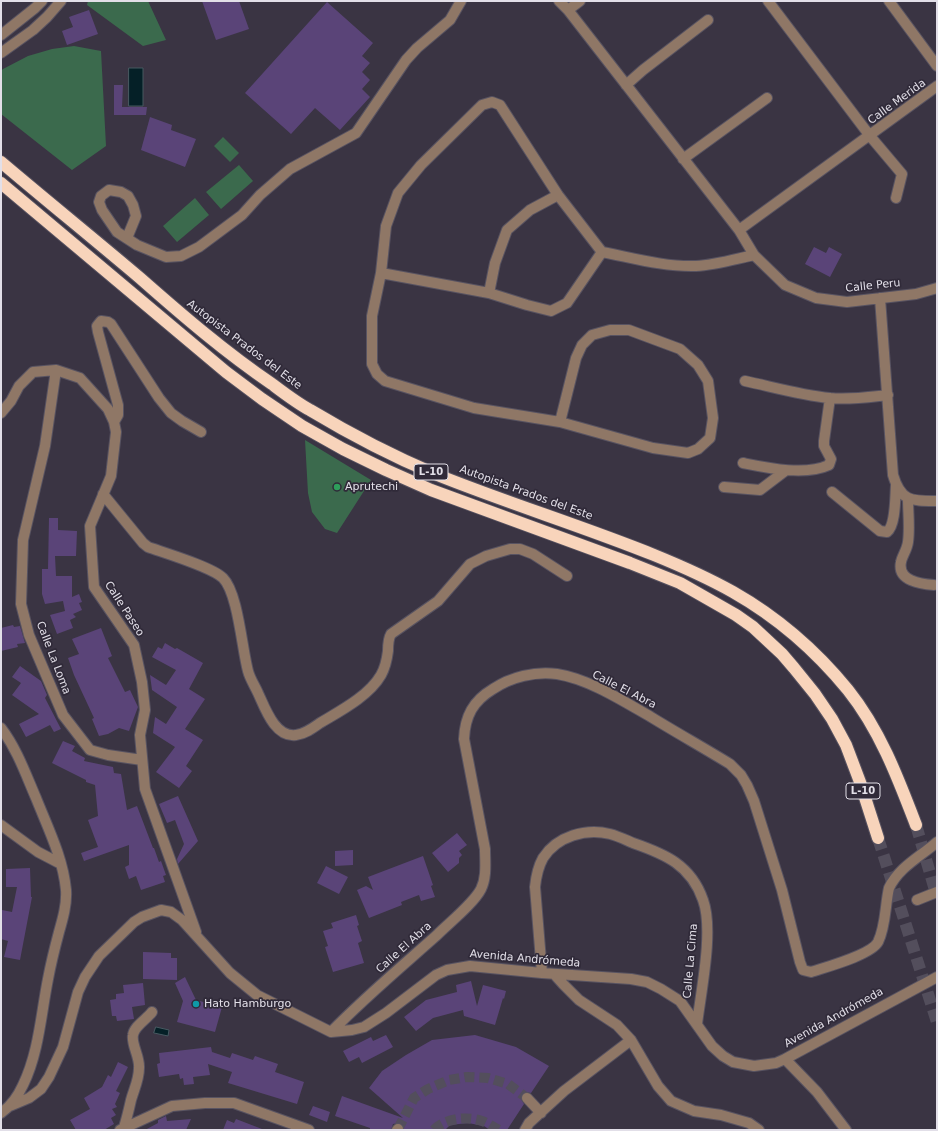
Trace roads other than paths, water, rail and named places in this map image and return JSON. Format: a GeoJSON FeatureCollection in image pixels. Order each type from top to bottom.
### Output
{"type":"FeatureCollection","features":[{"type":"Feature","properties":{"kind":"highway","name":"Autopista Prados del Este"},"geometry":{"type":"LineString","coordinates":[[1,162],[172,307],[228,352],[307,409],[392,455],[420,468],[631,546],[675,564],[733,592],[756,607],[812,651],[849,692],[864,713],[882,744],[899,778],[916,825]]}},
{"type":"Feature","properties":{"kind":"highway","name":"L-10"},"geometry":{"type":"LineString","coordinates":[[1,183],[226,372],[302,426],[349,452],[431,490],[630,563],[680,583],[736,615],[782,654],[815,694],[832,719],[846,745],[878,838]]}},
{"type":"Feature","properties":{"kind":"street"},"geometry":{"type":"LineString","coordinates":[[1,35],[42,1]]}},
{"type":"Feature","properties":{"kind":"street"},"geometry":{"type":"LineString","coordinates":[[3,49],[33,30],[61,1]]}},
{"type":"Feature","properties":{"kind":"street"},"geometry":{"type":"LineString","coordinates":[[127,238],[136,216],[133,205],[128,196],[121,192],[109,190],[101,196],[98,202],[102,210],[117,232],[137,245],[166,257],[181,256],[199,247],[242,215],[260,196],[290,169],[356,132],[406,60],[417,48],[450,20],[461,1]]}},
{"type":"Feature","properties":{"kind":"street"},"geometry":{"type":"LineString","coordinates":[[564,5],[580,1]]}},
{"type":"Feature","properties":{"kind":"street"},"geometry":{"type":"LineString","coordinates":[[768,1],[870,136],[902,174],[896,198]]}},
{"type":"Feature","properties":{"kind":"street"},"geometry":{"type":"LineString","coordinates":[[889,1],[937,66]]}},
{"type":"Feature","properties":{"kind":"street","name":"Calle Peru"},"geometry":{"type":"LineString","coordinates":[[564,5],[739,230],[754,255],[785,285],[816,298],[847,302],[916,294],[937,288]]}},
{"type":"Feature","properties":{"kind":"street"},"geometry":{"type":"LineString","coordinates":[[626,85],[708,20]]}},
{"type":"Feature","properties":{"kind":"street","name":"Calle Merida"},"geometry":{"type":"LineString","coordinates":[[739,230],[937,86]]}},
{"type":"Feature","properties":{"kind":"street"},"geometry":{"type":"LineString","coordinates":[[683,159],[766,98]]}},
{"type":"Feature","properties":{"kind":"street"},"geometry":{"type":"LineString","coordinates":[[560,422],[576,358],[582,345],[592,335],[610,330],[629,330],[680,349],[698,366],[708,381],[713,418],[710,438],[698,449],[688,453],[653,448],[560,422],[474,408],[385,381],[377,374],[372,364],[372,316],[380,273],[386,226],[398,192],[421,165],[482,105],[492,102],[500,105],[558,195],[602,252],[657,263],[695,266],[711,265],[754,255]]}},
{"type":"Feature","properties":{"kind":"street"},"geometry":{"type":"LineString","coordinates":[[489,293],[494,263],[507,230],[530,210],[558,195]]}},
{"type":"Feature","properties":{"kind":"street"},"geometry":{"type":"LineString","coordinates":[[380,273],[489,293],[527,305],[551,310],[567,303],[602,252]]}},
{"type":"Feature","properties":{"kind":"street"},"geometry":{"type":"LineString","coordinates":[[880,298],[893,475],[896,485],[901,493],[908,498],[919,501],[937,501]]}},
{"type":"Feature","properties":{"kind":"street"},"geometry":{"type":"LineString","coordinates":[[114,422],[118,415],[118,405],[98,332],[97,326],[101,321],[111,324],[159,398],[171,413],[201,432]]}},
{"type":"Feature","properties":{"kind":"street","name":"Calle Paseo"},"geometry":{"type":"LineString","coordinates":[[1,413],[11,401],[19,386],[33,372],[56,370],[80,378],[108,409],[114,422],[116,432],[111,476],[90,526],[94,587],[134,645],[142,682],[145,710],[140,735],[145,789],[197,936]]}},
{"type":"Feature","properties":{"kind":"street","name":"Calle La Loma"},"geometry":{"type":"LineString","coordinates":[[56,370],[45,446],[23,540],[21,604],[29,635],[63,715],[85,744],[90,750],[96,752],[142,760]]}},
{"type":"Feature","properties":{"kind":"street"},"geometry":{"type":"LineString","coordinates":[[745,381],[807,395],[830,398],[845,399],[888,395]]}},
{"type":"Feature","properties":{"kind":"street"},"geometry":{"type":"LineString","coordinates":[[743,463],[786,471],[822,468],[829,465],[831,459],[824,446],[824,441],[830,398]]}},
{"type":"Feature","properties":{"kind":"street"},"geometry":{"type":"LineString","coordinates":[[724,487],[760,490],[786,471]]}},
{"type":"Feature","properties":{"kind":"street"},"geometry":{"type":"LineString","coordinates":[[832,492],[880,531],[887,532],[891,529],[893,522],[896,485]]}},
{"type":"Feature","properties":{"kind":"street"},"geometry":{"type":"LineString","coordinates":[[103,494],[143,543],[148,547],[206,568],[223,578],[232,593],[248,672],[269,718],[280,730],[294,736],[303,734],[346,708],[361,696],[381,674],[387,658],[390,634],[438,601],[474,561],[510,549],[520,549],[533,554],[567,576]]}},
{"type":"Feature","properties":{"kind":"street"},"geometry":{"type":"LineString","coordinates":[[908,498],[907,547],[901,560],[900,569],[904,576],[912,581],[934,585]]}},
{"type":"Feature","properties":{"kind":"street","name":"Calle El Abra"},"geometry":{"type":"LineString","coordinates":[[331,1032],[450,922],[475,898],[481,888],[486,863],[485,849],[464,739],[465,728],[473,706],[482,695],[501,684],[519,678],[539,674],[558,674],[585,682],[625,702],[730,764],[741,775],[754,801],[782,890],[800,962],[803,970],[807,972],[811,972],[851,958],[874,948],[881,933],[888,892],[892,882],[905,867],[937,842]]}},
{"type":"Feature","properties":{"kind":"street"},"geometry":{"type":"LineString","coordinates":[[1,728],[24,769],[53,839],[61,864],[66,891],[65,908],[48,980],[42,1019],[28,1074],[10,1106]]}},
{"type":"Feature","properties":{"kind":"street"},"geometry":{"type":"LineString","coordinates":[[1,825],[38,852],[61,864]]}},
{"type":"Feature","properties":{"kind":"street","name":"Calle La Cima"},"geometry":{"type":"LineString","coordinates":[[542,973],[535,887],[536,876],[542,859],[562,839],[586,833],[610,834],[665,854],[687,872],[704,900],[707,919],[706,958],[697,1024]]}},
{"type":"Feature","properties":{"kind":"street"},"geometry":{"type":"LineString","coordinates":[[917,900],[937,892]]}},
{"type":"Feature","properties":{"kind":"street"},"geometry":{"type":"LineString","coordinates":[[1,1113],[10,1106],[29,1098],[41,1089],[56,1063],[63,1047],[74,1005],[85,977],[99,956],[134,922],[152,912],[161,910],[171,912],[182,920],[230,973],[257,995],[331,1032]]}},
{"type":"Feature","properties":{"kind":"street","name":"Avenida Andrómeda"},"geometry":{"type":"LineString","coordinates":[[331,1032],[352,1030],[364,1026],[374,1021],[436,975],[447,970],[470,966],[554,974],[631,979],[647,982],[674,996],[680,1001],[712,1046],[723,1056],[733,1062],[754,1066],[776,1063],[786,1059],[937,977]]}},
{"type":"Feature","properties":{"kind":"street"},"geometry":{"type":"LineString","coordinates":[[554,974],[579,1000],[617,1025],[630,1040],[658,1086],[670,1101],[694,1111],[721,1114],[748,1123],[759,1130]]}},
{"type":"Feature","properties":{"kind":"street"},"geometry":{"type":"LineString","coordinates":[[122,1129],[138,1082],[139,1060],[133,1035],[136,1028],[152,1012]]}},
{"type":"Feature","properties":{"kind":"street"},"geometry":{"type":"LineString","coordinates":[[525,1130],[529,1123],[564,1091],[630,1040]]}},
{"type":"Feature","properties":{"kind":"street"},"geometry":{"type":"LineString","coordinates":[[786,1059],[816,1092],[846,1130]]}},
{"type":"Feature","properties":{"kind":"street"},"geometry":{"type":"LineString","coordinates":[[528,1098],[540,1113]]}},
{"type":"Feature","properties":{"kind":"street"},"geometry":{"type":"LineString","coordinates":[[122,1129],[172,1106],[205,1103],[234,1103],[309,1130]]}},
{"type":"Feature","properties":{"kind":"water"},"geometry":{"type":"Polygon","coordinates":[[[129,68],[143,68],[143,106],[129,106],[129,68]]]}},
{"type":"Feature","properties":{"kind":"water"},"geometry":{"type":"Polygon","coordinates":[[[156,1027],[169,1030],[168,1036],[154,1033],[156,1027]]]}},
{"type":"Feature","properties":{"kind":"tunnel"},"geometry":{"type":"LineString","coordinates":[[916,825],[937,897]]}},
{"type":"Feature","properties":{"kind":"tunnel"},"geometry":{"type":"LineString","coordinates":[[878,838],[937,1022]]}},
{"type":"Feature","properties":{"kind":"tunnel"},"geometry":{"type":"LineString","coordinates":[[398,1129],[414,1098],[428,1089],[449,1080],[467,1077],[488,1078],[508,1084],[527,1098]]}},
{"type":"Feature","properties":{"kind":"tunnel"},"geometry":{"type":"LineString","coordinates":[[434,1130],[444,1123],[463,1118],[476,1119],[499,1130]]}},
{"type":"Feature","properties":{"kind":"place","name":"Aprutechi"},"geometry":{"type":"Point","coordinates":[337,487]}},
{"type":"Feature","properties":{"kind":"place","name":"Hato Hamburgo"},"geometry":{"type":"Point","coordinates":[196,1004]}}]}
